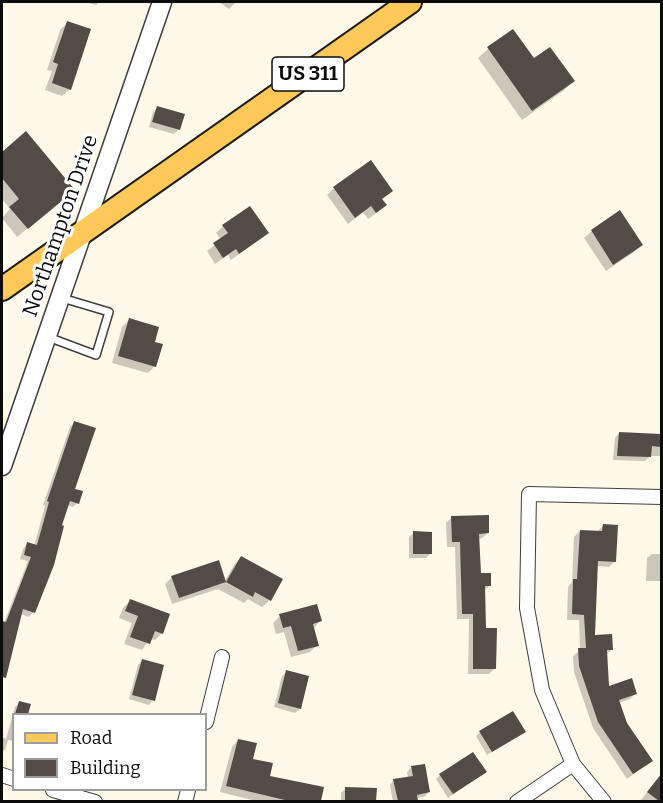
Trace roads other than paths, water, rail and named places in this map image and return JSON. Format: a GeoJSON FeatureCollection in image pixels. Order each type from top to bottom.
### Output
{"type":"FeatureCollection","features":[{"type":"Feature","properties":{"kind":"main road","name":"US 311"},"geometry":{"type":"LineString","coordinates":[[2,289],[410,2]]}},
{"type":"Feature","properties":{"kind":"street","name":"Northampton Drive"},"geometry":{"type":"LineString","coordinates":[[2,466],[162,2]]}},
{"type":"Feature","properties":{"kind":"street"},"geometry":{"type":"LineString","coordinates":[[604,801],[573,764],[542,690],[527,608],[529,494],[662,497]]}},
{"type":"Feature","properties":{"kind":"street"},"geometry":{"type":"LineString","coordinates":[[207,718],[222,657]]}},
{"type":"Feature","properties":{"kind":"street"},"geometry":{"type":"LineString","coordinates":[[517,801],[573,764]]}},
{"type":"Feature","properties":{"kind":"street"},"geometry":{"type":"LineString","coordinates":[[60,791],[95,801]]}},
{"type":"Feature","properties":{"kind":"lane"},"geometry":{"type":"LineString","coordinates":[[46,336],[96,355],[110,312],[60,297]]}}]}
